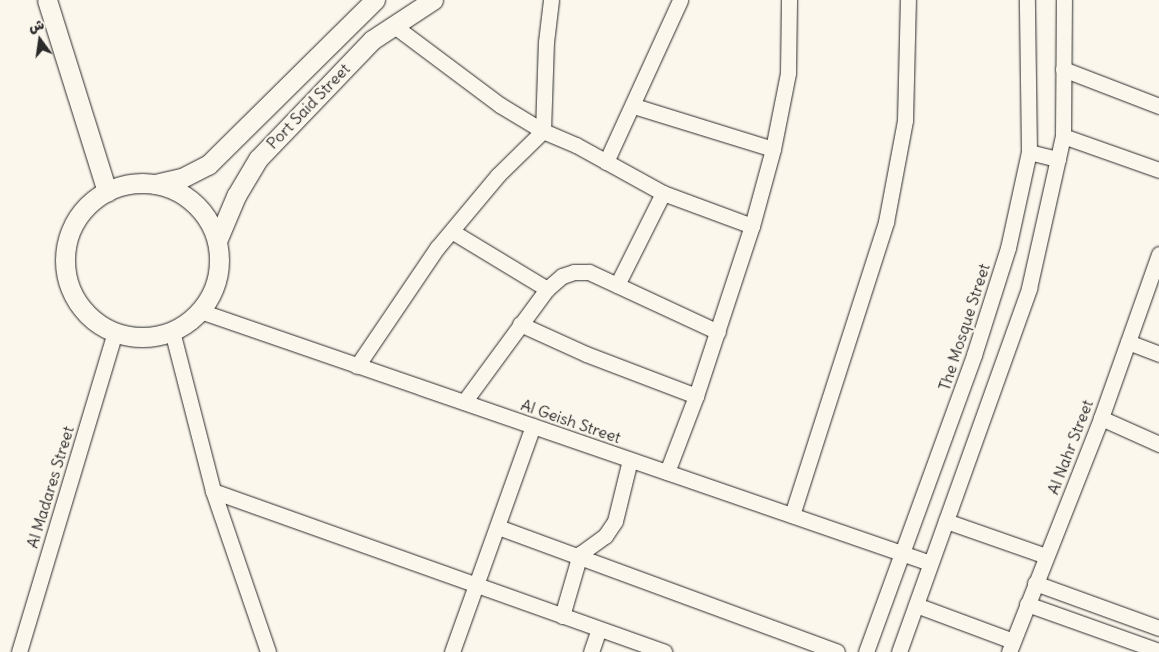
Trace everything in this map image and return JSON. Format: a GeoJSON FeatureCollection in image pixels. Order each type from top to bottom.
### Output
{"type":"FeatureCollection","features":[{"type":"Feature","properties":{"kind":"street"},"geometry":{"type":"LineString","coordinates":[[47,0],[107,192]]}},
{"type":"Feature","properties":{"kind":"street","name":"Port Said Street"},"geometry":{"type":"LineString","coordinates":[[152,184],[182,178],[208,165],[375,0]]}},
{"type":"Feature","properties":{"kind":"street","name":"Port Said Street"},"geometry":{"type":"LineString","coordinates":[[217,241],[236,196],[258,159],[372,40],[433,0]]}},
{"type":"Feature","properties":{"kind":"street"},"geometry":{"type":"LineString","coordinates":[[357,366],[437,248],[453,232],[475,202],[543,131],[546,42],[551,0]]}},
{"type":"Feature","properties":{"kind":"street"},"geometry":{"type":"LineString","coordinates":[[606,162],[634,106],[680,0]]}},
{"type":"Feature","properties":{"kind":"street"},"geometry":{"type":"LineString","coordinates":[[667,472],[718,332],[752,226],[773,149],[788,73],[789,0]]}},
{"type":"Feature","properties":{"kind":"street"},"geometry":{"type":"LineString","coordinates":[[792,515],[886,222],[905,120],[908,0]]}},
{"type":"Feature","properties":{"kind":"street","name":"The Mosque Street"},"geometry":{"type":"LineString","coordinates":[[866,652],[974,355],[1008,248],[1029,152],[1027,0]]}},
{"type":"Feature","properties":{"kind":"street"},"geometry":{"type":"LineString","coordinates":[[899,652],[1029,288],[1063,136],[1064,0]]}},
{"type":"Feature","properties":{"kind":"street"},"geometry":{"type":"LineString","coordinates":[[393,25],[500,105],[543,131],[606,162],[662,193],[752,226]]}},
{"type":"Feature","properties":{"kind":"street"},"geometry":{"type":"LineString","coordinates":[[1063,69],[1159,106]]}},
{"type":"Feature","properties":{"kind":"street"},"geometry":{"type":"LineString","coordinates":[[634,106],[773,149]]}},
{"type":"Feature","properties":{"kind":"street"},"geometry":{"type":"LineString","coordinates":[[1063,136],[1159,170]]}},
{"type":"Feature","properties":{"kind":"street"},"geometry":{"type":"LineString","coordinates":[[1029,152],[1058,158]]}},
{"type":"Feature","properties":{"kind":"street"},"geometry":{"type":"LineString","coordinates":[[152,184],[170,189],[200,209],[217,241],[218,277],[200,312],[172,331],[153,337],[115,332],[93,320],[76,301],[66,269],[65,252],[72,228],[87,207],[107,192],[129,185],[152,184]]}},
{"type":"Feature","properties":{"kind":"street"},"geometry":{"type":"LineString","coordinates":[[616,286],[662,193]]}},
{"type":"Feature","properties":{"kind":"street"},"geometry":{"type":"LineString","coordinates":[[453,232],[546,289]]}},
{"type":"Feature","properties":{"kind":"street","name":"Al Nahr Street"},"geometry":{"type":"LineString","coordinates":[[1011,646],[1156,274],[1159,254]]}},
{"type":"Feature","properties":{"kind":"street"},"geometry":{"type":"LineString","coordinates":[[464,402],[546,289],[562,276],[574,272],[589,272],[718,332]]}},
{"type":"Feature","properties":{"kind":"street","name":"Al Geish Street"},"geometry":{"type":"LineString","coordinates":[[200,312],[930,563]]}},
{"type":"Feature","properties":{"kind":"street"},"geometry":{"type":"LineString","coordinates":[[520,324],[586,354],[696,396]]}},
{"type":"Feature","properties":{"kind":"street"},"geometry":{"type":"LineString","coordinates":[[172,331],[213,491],[268,652]]}},
{"type":"Feature","properties":{"kind":"street","name":"Al Madares Street"},"geometry":{"type":"LineString","coordinates":[[19,652],[115,332]]}},
{"type":"Feature","properties":{"kind":"street"},"geometry":{"type":"LineString","coordinates":[[1128,342],[1159,354]]}},
{"type":"Feature","properties":{"kind":"street"},"geometry":{"type":"LineString","coordinates":[[1101,418],[1159,444]]}},
{"type":"Feature","properties":{"kind":"street"},"geometry":{"type":"LineString","coordinates":[[452,652],[533,426]]}},
{"type":"Feature","properties":{"kind":"street"},"geometry":{"type":"LineString","coordinates":[[562,616],[580,554],[605,536],[616,521],[630,460]]}},
{"type":"Feature","properties":{"kind":"street"},"geometry":{"type":"LineString","coordinates":[[213,491],[475,587],[664,652]]}},
{"type":"Feature","properties":{"kind":"street"},"geometry":{"type":"LineString","coordinates":[[946,521],[1046,556]]}},
{"type":"Feature","properties":{"kind":"street"},"geometry":{"type":"LineString","coordinates":[[498,527],[580,554],[837,652]]}},
{"type":"Feature","properties":{"kind":"street"},"geometry":{"type":"LineString","coordinates":[[1036,583],[1159,628]]}},
{"type":"Feature","properties":{"kind":"street"},"geometry":{"type":"LineString","coordinates":[[1027,604],[1159,651]]}},
{"type":"Feature","properties":{"kind":"street"},"geometry":{"type":"LineString","coordinates":[[916,605],[1011,646]]}},
{"type":"Feature","properties":{"kind":"street"},"geometry":{"type":"LineString","coordinates":[[591,652],[599,629]]}}]}
